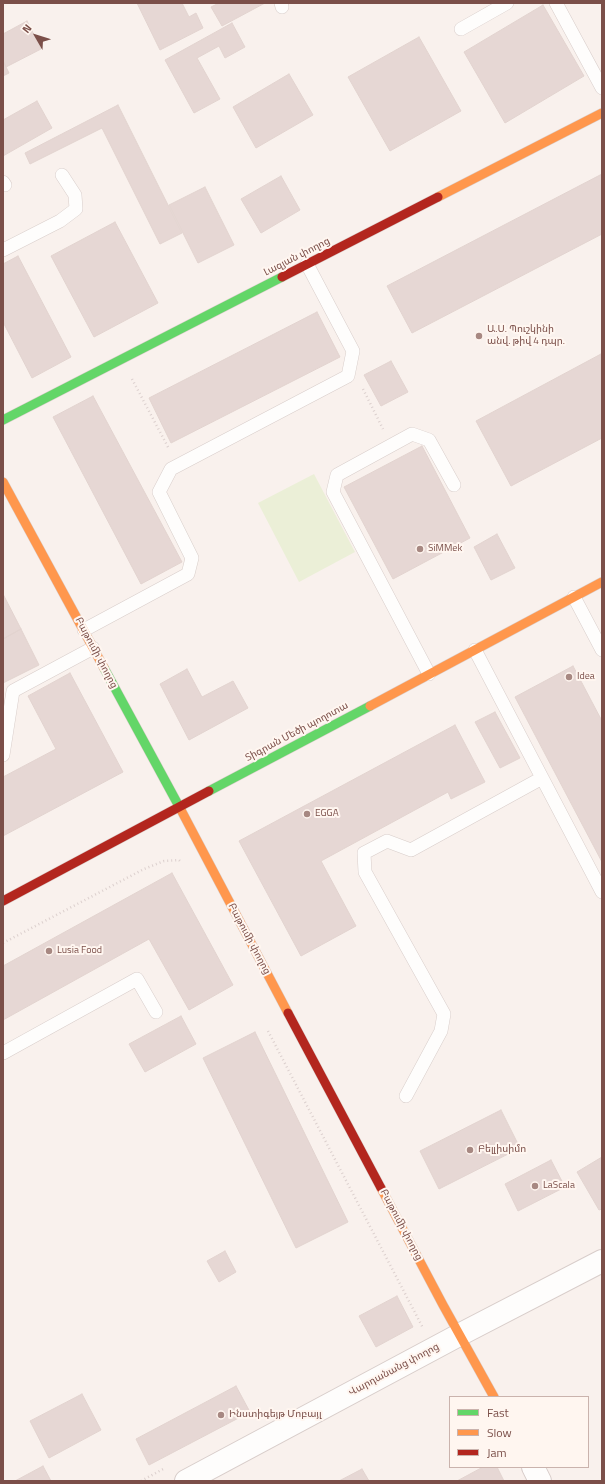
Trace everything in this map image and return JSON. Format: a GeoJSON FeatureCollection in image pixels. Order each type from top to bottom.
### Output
{"type":"FeatureCollection","features":[{"type":"Feature","properties":{"kind":"street","name":"Լազյան փողոց"},"geometry":{"type":"LineString","coordinates":[[3,420],[602,113]]}},
{"type":"Feature","properties":{"kind":"street","name":"Բաթումի փողոց"},"geometry":{"type":"LineString","coordinates":[[3,482],[179,807],[459,1335],[493,1396]]}},
{"type":"Feature","properties":{"kind":"street","name":"Տիգրան Մեծի պողոտա"},"geometry":{"type":"LineString","coordinates":[[3,901],[602,582]]}},
{"type":"Feature","properties":{"kind":"street","name":"Վարդանանց փողոց"},"geometry":{"type":"LineString","coordinates":[[186,1481],[459,1335],[602,1261]]}},
{"type":"Feature","properties":{"kind":"street"},"geometry":{"type":"LineString","coordinates":[[534,1468],[540,1481]]}},
{"type":"Feature","properties":{"kind":"lane"},"geometry":{"type":"LineString","coordinates":[[460,28],[507,3]]}},
{"type":"Feature","properties":{"kind":"lane"},"geometry":{"type":"LineString","coordinates":[[556,3],[602,88]]}},
{"type":"Feature","properties":{"kind":"lane"},"geometry":{"type":"LineString","coordinates":[[3,250],[60,221],[76,209],[75,195],[62,175]]}},
{"type":"Feature","properties":{"kind":"lane"},"geometry":{"type":"LineString","coordinates":[[84,630],[188,574],[192,558],[159,492],[171,469],[348,376],[353,351],[307,264]]}},
{"type":"Feature","properties":{"kind":"lane"},"geometry":{"type":"LineString","coordinates":[[429,674],[333,492],[337,475],[412,434],[429,440],[454,485]]}},
{"type":"Feature","properties":{"kind":"lane"},"geometry":{"type":"LineString","coordinates":[[574,597],[602,650]]}},
{"type":"Feature","properties":{"kind":"lane"},"geometry":{"type":"LineString","coordinates":[[3,755],[13,691],[93,648]]}},
{"type":"Feature","properties":{"kind":"lane"},"geometry":{"type":"LineString","coordinates":[[475,650],[602,892]]}},
{"type":"Feature","properties":{"kind":"lane"},"geometry":{"type":"LineString","coordinates":[[406,1096],[441,1032],[444,1014],[365,872],[364,853],[386,841],[411,850],[542,778]]}},
{"type":"Feature","properties":{"kind":"lane"},"geometry":{"type":"LineString","coordinates":[[3,1053],[137,979],[156,1012]]}},
{"type":"Feature","properties":{"kind":"path"},"geometry":{"type":"LineString","coordinates":[[122,359],[177,466]]}},
{"type":"Feature","properties":{"kind":"path"},"geometry":{"type":"LineString","coordinates":[[362,389],[392,445]]}},
{"type":"Feature","properties":{"kind":"path"},"geometry":{"type":"LineString","coordinates":[[3,943],[144,869],[164,861],[179,860],[183,867]]}},
{"type":"Feature","properties":{"kind":"path"},"geometry":{"type":"LineString","coordinates":[[267,1028],[425,1331]]}},
{"type":"Feature","properties":{"kind":"path"},"geometry":{"type":"LineString","coordinates":[[140,1481],[168,1466]]}},
{"type":"Feature","properties":{"kind":"green space"},"geometry":{"type":"Polygon","coordinates":[[[314,474],[355,552],[299,582],[258,503],[314,474]]]}},
{"type":"Feature","properties":{"kind":"building"},"geometry":{"type":"Polygon","coordinates":[[[137,3],[182,3],[189,17],[196,13],[203,28],[160,50],[137,3]]]}},
{"type":"Feature","properties":{"kind":"building"},"geometry":{"type":"Polygon","coordinates":[[[219,3],[265,3],[222,26],[211,7],[219,3]]]}},
{"type":"Feature","properties":{"kind":"building"},"geometry":{"type":"Polygon","coordinates":[[[543,5],[584,76],[505,123],[464,52],[543,5]]]}},
{"type":"Feature","properties":{"kind":"building"},"geometry":{"type":"Polygon","coordinates":[[[27,21],[41,49],[6,67],[3,61],[3,34],[27,21]]]}},
{"type":"Feature","properties":{"kind":"building"},"geometry":{"type":"Polygon","coordinates":[[[232,23],[245,47],[225,58],[219,46],[197,58],[220,99],[194,113],[165,60],[232,23]]]}},
{"type":"Feature","properties":{"kind":"building"},"geometry":{"type":"Polygon","coordinates":[[[419,37],[461,111],[390,151],[348,77],[419,37]]]}},
{"type":"Feature","properties":{"kind":"building"},"geometry":{"type":"Polygon","coordinates":[[[3,61],[9,73],[3,76],[3,61]]]}},
{"type":"Feature","properties":{"kind":"building"},"geometry":{"type":"Polygon","coordinates":[[[289,74],[313,115],[256,148],[233,107],[289,74]]]}},
{"type":"Feature","properties":{"kind":"building"},"geometry":{"type":"Polygon","coordinates":[[[37,101],[52,128],[3,156],[3,120],[37,101]]]}},
{"type":"Feature","properties":{"kind":"building"},"geometry":{"type":"Polygon","coordinates":[[[118,105],[182,233],[160,244],[102,128],[30,164],[25,153],[118,105]]]}},
{"type":"Feature","properties":{"kind":"building"},"geometry":{"type":"Polygon","coordinates":[[[602,174],[602,234],[412,333],[387,286],[602,174]]]}},
{"type":"Feature","properties":{"kind":"building"},"geometry":{"type":"Polygon","coordinates":[[[281,176],[300,210],[261,233],[241,199],[281,176]]]}},
{"type":"Feature","properties":{"kind":"building"},"geometry":{"type":"Polygon","coordinates":[[[205,187],[234,245],[198,263],[169,205],[205,187]]]}},
{"type":"Feature","properties":{"kind":"building"},"geometry":{"type":"Polygon","coordinates":[[[115,222],[158,303],[94,337],[51,256],[115,222]]]}},
{"type":"Feature","properties":{"kind":"building"},"geometry":{"type":"Polygon","coordinates":[[[18,256],[71,357],[32,378],[3,322],[3,264],[18,256]]]}},
{"type":"Feature","properties":{"kind":"building"},"geometry":{"type":"Polygon","coordinates":[[[317,312],[340,357],[171,443],[149,398],[317,312]]]}},
{"type":"Feature","properties":{"kind":"building"},"geometry":{"type":"Polygon","coordinates":[[[601,354],[602,438],[511,486],[476,421],[601,354]]]}},
{"type":"Feature","properties":{"kind":"building"},"geometry":{"type":"Polygon","coordinates":[[[391,361],[408,392],[381,406],[364,375],[391,361]]]}},
{"type":"Feature","properties":{"kind":"building"},"geometry":{"type":"Polygon","coordinates":[[[93,396],[182,562],[141,584],[53,417],[93,396]]]}},
{"type":"Feature","properties":{"kind":"building"},"geometry":{"type":"Polygon","coordinates":[[[422,446],[470,538],[393,579],[344,487],[422,446]]]}},
{"type":"Feature","properties":{"kind":"building"},"geometry":{"type":"Polygon","coordinates":[[[497,534],[515,568],[491,580],[474,547],[497,534]]]}},
{"type":"Feature","properties":{"kind":"building"},"geometry":{"type":"Polygon","coordinates":[[[3,594],[21,629],[3,639],[3,594]]]}},
{"type":"Feature","properties":{"kind":"building"},"geometry":{"type":"Polygon","coordinates":[[[21,629],[39,665],[3,683],[3,639],[21,629]]]}},
{"type":"Feature","properties":{"kind":"building"},"geometry":{"type":"Polygon","coordinates":[[[573,666],[602,721],[602,862],[515,697],[573,666]]]}},
{"type":"Feature","properties":{"kind":"building"},"geometry":{"type":"Polygon","coordinates":[[[187,669],[202,697],[233,681],[248,708],[189,740],[160,684],[187,669]]]}},
{"type":"Feature","properties":{"kind":"building"},"geometry":{"type":"Polygon","coordinates":[[[70,673],[123,772],[3,836],[3,777],[56,749],[28,696],[70,673]]]}},
{"type":"Feature","properties":{"kind":"building"},"geometry":{"type":"Polygon","coordinates":[[[495,712],[520,758],[500,768],[475,722],[495,712]]]}},
{"type":"Feature","properties":{"kind":"building"},"geometry":{"type":"Polygon","coordinates":[[[455,725],[485,782],[451,799],[448,792],[321,861],[356,926],[301,956],[239,841],[455,725]]]}},
{"type":"Feature","properties":{"kind":"building"},"geometry":{"type":"Polygon","coordinates":[[[172,873],[233,985],[189,1010],[149,939],[3,1020],[3,966],[172,873]]]}},
{"type":"Feature","properties":{"kind":"building"},"geometry":{"type":"Polygon","coordinates":[[[181,1016],[196,1044],[145,1072],[129,1044],[181,1016]]]}},
{"type":"Feature","properties":{"kind":"building"},"geometry":{"type":"Polygon","coordinates":[[[255,1032],[348,1222],[296,1248],[203,1058],[255,1032]]]}},
{"type":"Feature","properties":{"kind":"building","name":"Բելլիսիմո"},"geometry":{"type":"Polygon","coordinates":[[[501,1110],[520,1148],[439,1189],[420,1151],[501,1110]]]}},
{"type":"Feature","properties":{"kind":"building"},"geometry":{"type":"Polygon","coordinates":[[[602,1157],[602,1209],[599,1210],[577,1172],[602,1157]]]}},
{"type":"Feature","properties":{"kind":"building","name":"LaScala"},"geometry":{"type":"Polygon","coordinates":[[[551,1160],[565,1187],[518,1211],[505,1184],[551,1160]]]}},
{"type":"Feature","properties":{"kind":"building"},"geometry":{"type":"Polygon","coordinates":[[[225,1251],[236,1272],[219,1282],[207,1261],[225,1251]]]}},
{"type":"Feature","properties":{"kind":"building"},"geometry":{"type":"Polygon","coordinates":[[[397,1296],[413,1327],[376,1347],[359,1316],[397,1296]]]}},
{"type":"Feature","properties":{"kind":"building"},"geometry":{"type":"Polygon","coordinates":[[[236,1386],[250,1412],[149,1465],[136,1439],[236,1386]]]}},
{"type":"Feature","properties":{"kind":"building"},"geometry":{"type":"Polygon","coordinates":[[[82,1394],[101,1430],[49,1458],[30,1421],[82,1394]]]}},
{"type":"Feature","properties":{"kind":"building"},"geometry":{"type":"Polygon","coordinates":[[[43,1466],[51,1481],[15,1481],[43,1466]]]}},
{"type":"Feature","properties":{"kind":"building"},"geometry":{"type":"Polygon","coordinates":[[[481,1468],[498,1468],[504,1481],[457,1481],[481,1468]]]}},
{"type":"Feature","properties":{"kind":"building"},"geometry":{"type":"Polygon","coordinates":[[[362,1469],[369,1481],[339,1481],[362,1469]]]}},
{"type":"Feature","properties":{"kind":"traffic: fast"},"geometry":{"type":"LineString","coordinates":[[3,420],[282,277]]}},
{"type":"Feature","properties":{"kind":"traffic: fast"},"geometry":{"type":"LineString","coordinates":[[104,668],[181,810]]}},
{"type":"Feature","properties":{"kind":"traffic: fast"},"geometry":{"type":"LineString","coordinates":[[209,791],[370,706]]}},
{"type":"Feature","properties":{"kind":"traffic: slow"},"geometry":{"type":"LineString","coordinates":[[438,197],[602,113]]}},
{"type":"Feature","properties":{"kind":"traffic: slow"},"geometry":{"type":"LineString","coordinates":[[3,482],[104,668]]}},
{"type":"Feature","properties":{"kind":"traffic: slow"},"geometry":{"type":"LineString","coordinates":[[370,706],[602,582]]}},
{"type":"Feature","properties":{"kind":"traffic: slow"},"geometry":{"type":"LineString","coordinates":[[181,810],[288,1013]]}},
{"type":"Feature","properties":{"kind":"traffic: slow"},"geometry":{"type":"LineString","coordinates":[[381,1188],[493,1396]]}},
{"type":"Feature","properties":{"kind":"traffic: jam"},"geometry":{"type":"LineString","coordinates":[[282,277],[438,197]]}},
{"type":"Feature","properties":{"kind":"traffic: jam"},"geometry":{"type":"LineString","coordinates":[[3,901],[209,791]]}},
{"type":"Feature","properties":{"kind":"traffic: jam"},"geometry":{"type":"LineString","coordinates":[[288,1013],[381,1188]]}},
{"type":"Feature","properties":{"kind":"place","name":"Ա.Ս. Պուշկինի անվ. թիվ 4 դպր."},"geometry":{"type":"Point","coordinates":[479,336]}},
{"type":"Feature","properties":{"kind":"place","name":"SiMMek"},"geometry":{"type":"Point","coordinates":[420,549]}},
{"type":"Feature","properties":{"kind":"place","name":"Idea"},"geometry":{"type":"Point","coordinates":[569,677]}},
{"type":"Feature","properties":{"kind":"place","name":"EGGA"},"geometry":{"type":"Point","coordinates":[307,814]}},
{"type":"Feature","properties":{"kind":"place","name":"Lusia Food"},"geometry":{"type":"Point","coordinates":[49,951]}},
{"type":"Feature","properties":{"kind":"place","name":"Բելլիսիմո"},"geometry":{"type":"Point","coordinates":[470,1150]}},
{"type":"Feature","properties":{"kind":"place","name":"LaScala"},"geometry":{"type":"Point","coordinates":[535,1186]}},
{"type":"Feature","properties":{"kind":"place","name":"Ինստիգեյթ Մոբայլ"},"geometry":{"type":"Point","coordinates":[221,1415]}}]}
